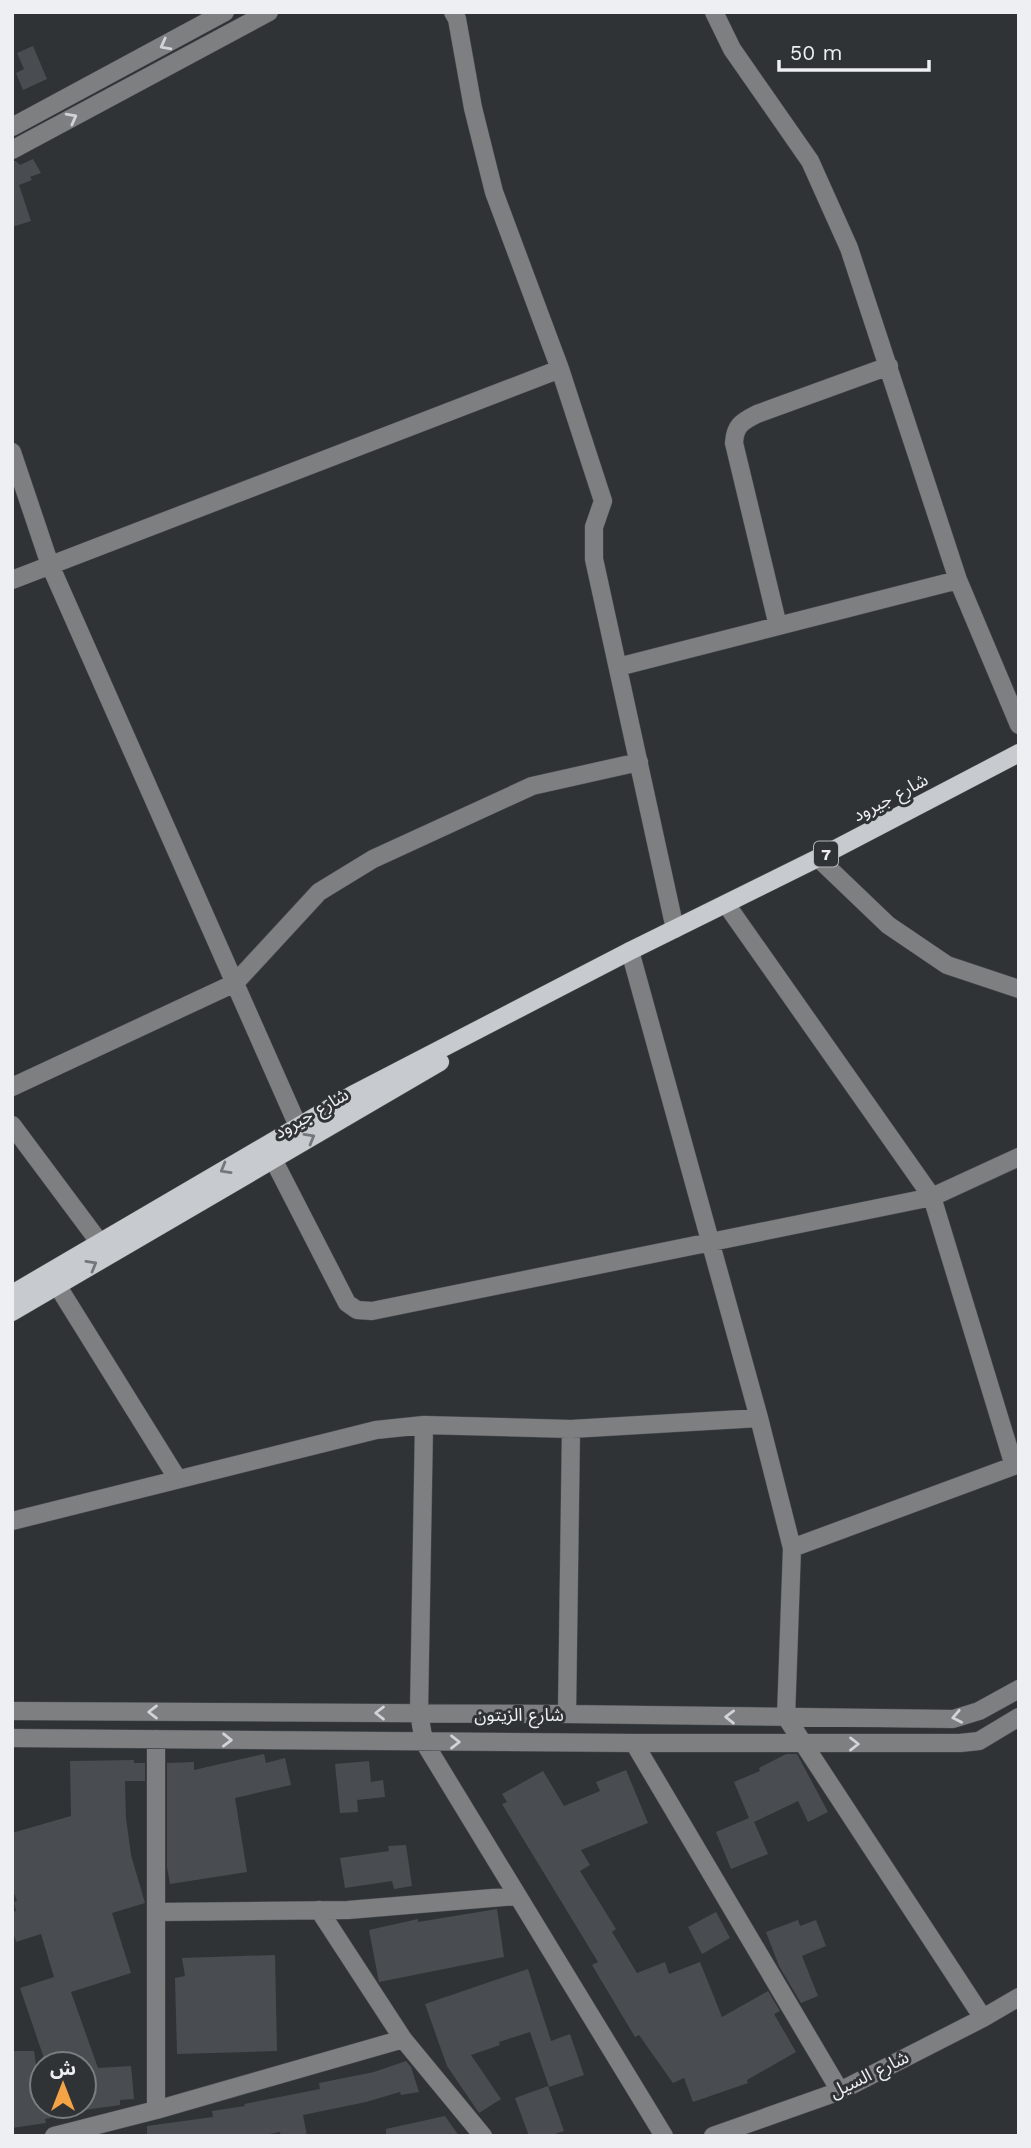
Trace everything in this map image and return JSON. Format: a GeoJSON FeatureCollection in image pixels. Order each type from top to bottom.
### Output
{"type":"FeatureCollection","features":[{"type":"Feature","properties":{"kind":"main road","name":"شارع جيرود"},"geometry":{"type":"LineString","coordinates":[[12,1294],[352,1095],[630,951],[818,859],[1019,753]]}},
{"type":"Feature","properties":{"kind":"main road","name":"شارع جيرود"},"geometry":{"type":"LineString","coordinates":[[12,1312],[630,951]]}},
{"type":"Feature","properties":{"kind":"street"},"geometry":{"type":"LineString","coordinates":[[12,127],[226,12]]}},
{"type":"Feature","properties":{"kind":"street"},"geometry":{"type":"LineString","coordinates":[[12,150],[269,12]]}},
{"type":"Feature","properties":{"kind":"street"},"geometry":{"type":"LineString","coordinates":[[453,12],[457,19],[472,108],[494,192],[560,369],[603,501],[594,527],[594,559],[675,929]]}},
{"type":"Feature","properties":{"kind":"street"},"geometry":{"type":"LineString","coordinates":[[714,12],[732,49],[810,161],[849,248],[958,580],[1019,724]]}},
{"type":"Feature","properties":{"kind":"street"},"geometry":{"type":"LineString","coordinates":[[778,626],[733,443],[734,432],[739,423],[757,414],[888,366]]}},
{"type":"Feature","properties":{"kind":"street"},"geometry":{"type":"LineString","coordinates":[[12,580],[560,369]]}},
{"type":"Feature","properties":{"kind":"street"},"geometry":{"type":"LineString","coordinates":[[12,452],[50,565],[298,1126]]}},
{"type":"Feature","properties":{"kind":"street"},"geometry":{"type":"LineString","coordinates":[[618,667],[958,580]]}},
{"type":"Feature","properties":{"kind":"street"},"geometry":{"type":"LineString","coordinates":[[12,1087],[235,983],[319,891],[373,859],[532,786],[639,762]]}},
{"type":"Feature","properties":{"kind":"street"},"geometry":{"type":"LineString","coordinates":[[818,859],[888,925],[947,965],[1019,989]]}},
{"type":"Feature","properties":{"kind":"street"},"geometry":{"type":"LineString","coordinates":[[726,904],[932,1197],[1016,1465],[792,1548]]}},
{"type":"Feature","properties":{"kind":"street"},"geometry":{"type":"LineString","coordinates":[[630,951],[759,1418],[792,1548],[786,1717],[983,2018]]}},
{"type":"Feature","properties":{"kind":"street"},"geometry":{"type":"LineString","coordinates":[[12,1125],[100,1243]]}},
{"type":"Feature","properties":{"kind":"street"},"geometry":{"type":"LineString","coordinates":[[273,1160],[347,1303],[357,1310],[372,1311],[932,1197],[1019,1157]]}},
{"type":"Feature","properties":{"kind":"street"},"geometry":{"type":"LineString","coordinates":[[57,1285],[177,1478]]}},
{"type":"Feature","properties":{"kind":"street"},"geometry":{"type":"LineString","coordinates":[[12,1521],[376,1430],[424,1425],[571,1429],[759,1418]]}},
{"type":"Feature","properties":{"kind":"street"},"geometry":{"type":"LineString","coordinates":[[424,1425],[419,1713],[424,1742],[664,2136]]}},
{"type":"Feature","properties":{"kind":"street"},"geometry":{"type":"LineString","coordinates":[[567,1714],[571,1429]]}},
{"type":"Feature","properties":{"kind":"street","name":"شارع الزيتون"},"geometry":{"type":"LineString","coordinates":[[12,1711],[953,1719],[979,1712],[1019,1689]]}},
{"type":"Feature","properties":{"kind":"street","name":"شارع الزيتون"},"geometry":{"type":"LineString","coordinates":[[12,1738],[634,1744],[960,1743],[979,1741],[1019,1717]]}},
{"type":"Feature","properties":{"kind":"street"},"geometry":{"type":"LineString","coordinates":[[156,1739],[156,2110]]}},
{"type":"Feature","properties":{"kind":"street"},"geometry":{"type":"LineString","coordinates":[[634,1744],[840,2091]]}},
{"type":"Feature","properties":{"kind":"street"},"geometry":{"type":"LineString","coordinates":[[156,1912],[319,1910],[516,1896]]}},
{"type":"Feature","properties":{"kind":"street"},"geometry":{"type":"LineString","coordinates":[[319,1910],[403,2039],[484,2136]]}},
{"type":"Feature","properties":{"kind":"street","name":"شارع السيل"},"geometry":{"type":"LineString","coordinates":[[713,2136],[840,2091],[1019,1997]]}},
{"type":"Feature","properties":{"kind":"street"},"geometry":{"type":"LineString","coordinates":[[54,2136],[156,2110],[403,2039]]}},
{"type":"Feature","properties":{"kind":"building"},"geometry":{"type":"Polygon","coordinates":[[[33,46],[47,79],[23,90],[16,73],[24,69],[17,53],[33,46]]]}},
{"type":"Feature","properties":{"kind":"building"},"geometry":{"type":"Polygon","coordinates":[[[33,159],[41,173],[19,185],[31,221],[12,227],[12,161],[20,165],[33,159]]]}},
{"type":"Feature","properties":{"kind":"building"},"geometry":{"type":"Polygon","coordinates":[[[264,1754],[266,1763],[285,1758],[291,1785],[235,1798],[247,1872],[170,1884],[167,1867],[167,1763],[194,1762],[194,1770],[264,1754]]]}},
{"type":"Feature","properties":{"kind":"building"},"geometry":{"type":"Polygon","coordinates":[[[786,1754],[797,1754],[828,1812],[808,1822],[798,1801],[754,1822],[768,1854],[731,1869],[716,1832],[749,1818],[734,1782],[760,1771],[759,1768],[786,1754]]]}},
{"type":"Feature","properties":{"kind":"building"},"geometry":{"type":"Polygon","coordinates":[[[134,1760],[134,1763],[145,1763],[145,1781],[125,1781],[131,1855],[145,1903],[112,1913],[131,1973],[71,1992],[92,2050],[41,2050],[20,1988],[54,1977],[41,1934],[16,1942],[12,1930],[12,1912],[16,1911],[14,1902],[17,1901],[12,1888],[12,1833],[71,1816],[70,1761],[134,1760]]]}},
{"type":"Feature","properties":{"kind":"building"},"geometry":{"type":"Polygon","coordinates":[[[369,1761],[371,1782],[383,1780],[385,1797],[357,1800],[358,1812],[340,1813],[335,1764],[369,1761]]]}},
{"type":"Feature","properties":{"kind":"building"},"geometry":{"type":"Polygon","coordinates":[[[626,1770],[648,1823],[581,1850],[590,1865],[580,1871],[616,1929],[612,1932],[637,1973],[665,1962],[669,1974],[700,1962],[722,2017],[768,1991],[780,2011],[774,2014],[796,2052],[747,2080],[748,2083],[693,2102],[684,2078],[673,2083],[639,2035],[635,2037],[592,1965],[598,1962],[502,1804],[507,1802],[502,1794],[543,1771],[564,1806],[600,1791],[596,1782],[626,1770]]]}},
{"type":"Feature","properties":{"kind":"building"},"geometry":{"type":"Polygon","coordinates":[[[406,1845],[412,1886],[394,1889],[392,1881],[345,1888],[340,1858],[389,1851],[388,1846],[406,1845]]]}},
{"type":"Feature","properties":{"kind":"building"},"geometry":{"type":"Polygon","coordinates":[[[497,1909],[504,1957],[379,1982],[369,1930],[418,1919],[418,1922],[497,1909]]]}},
{"type":"Feature","properties":{"kind":"building"},"geometry":{"type":"Polygon","coordinates":[[[716,1912],[730,1938],[702,1954],[688,1927],[716,1912]]]}},
{"type":"Feature","properties":{"kind":"building"},"geometry":{"type":"Polygon","coordinates":[[[798,1920],[800,1926],[816,1920],[826,1946],[802,1956],[818,1996],[801,2003],[779,1966],[766,1932],[798,1920]]]}},
{"type":"Feature","properties":{"kind":"building"},"geometry":{"type":"Polygon","coordinates":[[[275,1955],[277,2051],[177,2054],[175,1978],[185,1976],[182,1958],[275,1955]]]}},
{"type":"Feature","properties":{"kind":"building"},"geometry":{"type":"Polygon","coordinates":[[[528,1969],[551,2041],[570,2034],[584,2075],[549,2087],[530,2032],[499,2042],[500,2045],[471,2055],[501,2099],[479,2113],[447,2066],[425,2004],[528,1969]]]}},
{"type":"Feature","properties":{"kind":"building"},"geometry":{"type":"Polygon","coordinates":[[[12,2051],[28,2051],[28,2120],[45,2120],[46,2123],[12,2128],[12,2051]]]}},
{"type":"Feature","properties":{"kind":"building"},"geometry":{"type":"Polygon","coordinates":[[[406,2061],[411,2067],[419,2092],[401,2095],[400,2092],[303,2115],[307,2136],[281,2136],[280,2132],[259,2136],[147,2136],[147,2126],[213,2117],[212,2111],[320,2089],[319,2083],[374,2072],[406,2061]]]}},
{"type":"Feature","properties":{"kind":"building"},"geometry":{"type":"Polygon","coordinates":[[[131,2066],[134,2099],[120,2100],[120,2105],[98,2108],[98,2068],[131,2066]]]}},
{"type":"Feature","properties":{"kind":"building"},"geometry":{"type":"Polygon","coordinates":[[[548,2086],[564,2131],[549,2136],[529,2136],[515,2098],[548,2086]]]}},
{"type":"Feature","properties":{"kind":"building"},"geometry":{"type":"Polygon","coordinates":[[[445,2116],[459,2136],[386,2136],[386,2129],[445,2116]]]}}]}
